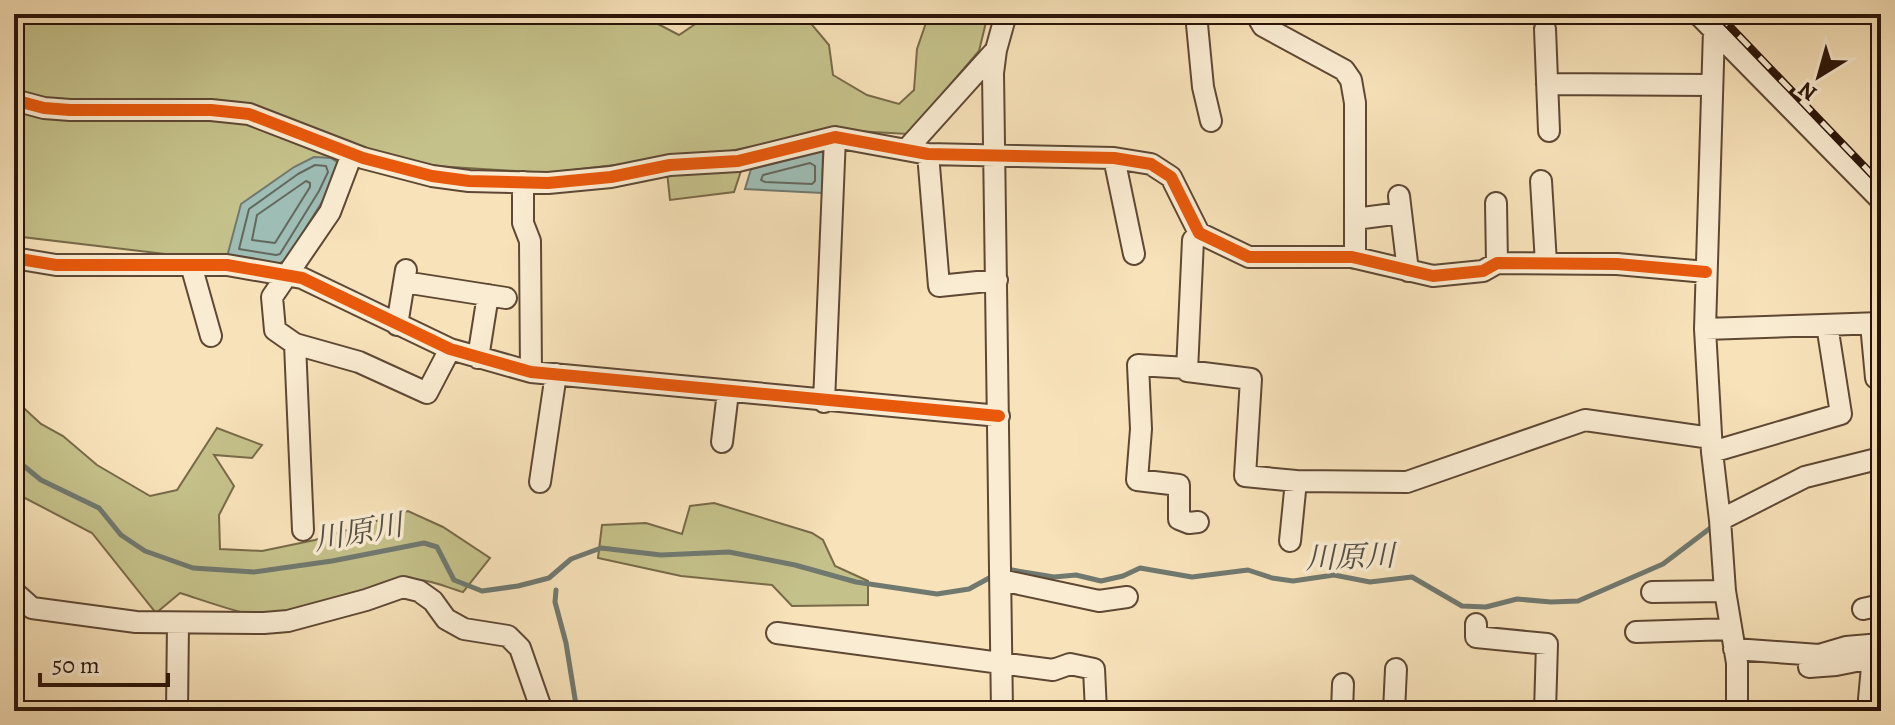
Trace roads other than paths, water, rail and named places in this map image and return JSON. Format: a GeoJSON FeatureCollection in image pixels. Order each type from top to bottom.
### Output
{"type":"FeatureCollection","features":[{"type":"Feature","properties":{"kind":"street"},"geometry":{"type":"LineString","coordinates":[[1002,711],[993,73],[1006,14]]}},
{"type":"Feature","properties":{"kind":"street"},"geometry":{"type":"LineString","coordinates":[[1196,14],[1203,87],[1211,121]]}},
{"type":"Feature","properties":{"kind":"street"},"geometry":{"type":"LineString","coordinates":[[1256,14],[1263,26],[1344,70],[1351,80],[1355,103],[1355,258]]}},
{"type":"Feature","properties":{"kind":"street"},"geometry":{"type":"LineString","coordinates":[[1698,14],[1881,200]]}},
{"type":"Feature","properties":{"kind":"street"},"geometry":{"type":"LineString","coordinates":[[1545,29],[1549,131]]}},
{"type":"Feature","properties":{"kind":"street"},"geometry":{"type":"LineString","coordinates":[[1714,30],[1705,329],[1711,445],[1725,591],[1734,647],[1737,711]]}},
{"type":"Feature","properties":{"kind":"street"},"geometry":{"type":"LineString","coordinates":[[906,150],[996,50]]}},
{"type":"Feature","properties":{"kind":"street"},"geometry":{"type":"LineString","coordinates":[[1547,84],[1712,85]]}},
{"type":"Feature","properties":{"kind":"street"},"geometry":{"type":"LineString","coordinates":[[14,100],[44,108],[70,110],[211,110],[249,114],[352,154],[432,176],[469,181],[523,182],[611,177],[701,161],[738,161],[835,137],[928,154],[1114,158],[1151,164],[1171,177],[1199,233],[1249,257],[1355,258],[1433,276],[1483,271],[1497,263],[1617,264],[1706,272]]}},
{"type":"Feature","properties":{"kind":"street"},"geometry":{"type":"LineString","coordinates":[[824,402],[835,137]]}},
{"type":"Feature","properties":{"kind":"street"},"geometry":{"type":"LineString","coordinates":[[352,154],[330,212],[272,297],[275,330],[295,344],[359,362],[427,393],[450,349]]}},
{"type":"Feature","properties":{"kind":"street"},"geometry":{"type":"LineString","coordinates":[[928,154],[939,286],[997,280]]}},
{"type":"Feature","properties":{"kind":"street"},"geometry":{"type":"LineString","coordinates":[[1114,158],[1134,254]]}},
{"type":"Feature","properties":{"kind":"street"},"geometry":{"type":"LineString","coordinates":[[1541,181],[1546,263]]}},
{"type":"Feature","properties":{"kind":"street"},"geometry":{"type":"LineString","coordinates":[[523,182],[523,223],[530,241],[531,372]]}},
{"type":"Feature","properties":{"kind":"street"},"geometry":{"type":"LineString","coordinates":[[1496,203],[1497,263]]}},
{"type":"Feature","properties":{"kind":"street"},"geometry":{"type":"LineString","coordinates":[[1355,219],[1400,204],[1408,271]]}},
{"type":"Feature","properties":{"kind":"street"},"geometry":{"type":"LineString","coordinates":[[1199,233],[1193,240],[1187,371],[1251,379],[1245,476],[1296,481],[1407,482],[1585,420],[1711,445],[1841,414],[1827,325]]}},
{"type":"Feature","properties":{"kind":"street"},"geometry":{"type":"LineString","coordinates":[[14,258],[56,265],[227,265],[302,278],[450,349],[531,372],[824,402],[999,416]]}},
{"type":"Feature","properties":{"kind":"street"},"geometry":{"type":"LineString","coordinates":[[191,265],[211,336]]}},
{"type":"Feature","properties":{"kind":"street"},"geometry":{"type":"LineString","coordinates":[[397,325],[405,275],[497,297],[478,358]]}},
{"type":"Feature","properties":{"kind":"street"},"geometry":{"type":"LineString","coordinates":[[1705,329],[1876,323],[1876,378]]}},
{"type":"Feature","properties":{"kind":"street"},"geometry":{"type":"LineString","coordinates":[[295,344],[303,530]]}},
{"type":"Feature","properties":{"kind":"street"},"geometry":{"type":"LineString","coordinates":[[1187,368],[1138,365],[1141,429],[1137,480],[1179,485],[1179,519],[1198,522]]}},
{"type":"Feature","properties":{"kind":"street"},"geometry":{"type":"LineString","coordinates":[[540,482],[556,374]]}},
{"type":"Feature","properties":{"kind":"street"},"geometry":{"type":"LineString","coordinates":[[722,442],[728,392]]}},
{"type":"Feature","properties":{"kind":"street"},"geometry":{"type":"LineString","coordinates":[[1720,520],[1805,477],[1881,458]]}},
{"type":"Feature","properties":{"kind":"street"},"geometry":{"type":"LineString","coordinates":[[1290,541],[1296,481]]}},
{"type":"Feature","properties":{"kind":"street"},"geometry":{"type":"LineString","coordinates":[[1001,580],[1099,601],[1127,597]]}},
{"type":"Feature","properties":{"kind":"street"},"geometry":{"type":"LineString","coordinates":[[14,592],[32,608],[136,622],[178,623],[288,621],[403,587],[419,591],[433,601],[446,619],[464,629],[508,636],[520,648],[542,711]]}},
{"type":"Feature","properties":{"kind":"street"},"geometry":{"type":"LineString","coordinates":[[1652,592],[1725,591]]}},
{"type":"Feature","properties":{"kind":"street"},"geometry":{"type":"LineString","coordinates":[[177,711],[178,623]]}},
{"type":"Feature","properties":{"kind":"street"},"geometry":{"type":"LineString","coordinates":[[1476,624],[1476,637],[1547,644],[1545,711]]}},
{"type":"Feature","properties":{"kind":"street"},"geometry":{"type":"LineString","coordinates":[[1636,632],[1734,647],[1819,655],[1846,647],[1878,652],[1869,699],[1878,711]]}},
{"type":"Feature","properties":{"kind":"street"},"geometry":{"type":"LineString","coordinates":[[777,633],[1053,670],[1070,664],[1094,669],[1096,711]]}},
{"type":"Feature","properties":{"kind":"street"},"geometry":{"type":"LineString","coordinates":[[1394,711],[1400,682]]}},
{"type":"Feature","properties":{"kind":"street"},"geometry":{"type":"LineString","coordinates":[[1342,711],[1343,684]]}},
{"type":"Feature","properties":{"kind":"water"},"geometry":{"type":"Polygon","coordinates":[[[823,151],[822,193],[745,189],[751,169],[823,151]]]}},
{"type":"Feature","properties":{"kind":"water"},"geometry":{"type":"Polygon","coordinates":[[[314,157],[331,158],[340,164],[327,194],[285,261],[277,264],[227,257],[241,204],[294,167],[314,157]]]}},
{"type":"Feature","properties":{"kind":"waterway","name":"川原川"},"geometry":{"type":"LineString","coordinates":[[14,458],[41,480],[99,508],[121,535],[145,551],[193,568],[254,572],[424,543],[437,547],[454,580],[482,591],[549,578],[571,559],[601,548],[661,555],[729,552],[795,565],[856,582],[937,594],[969,589],[991,577]]}},
{"type":"Feature","properties":{"kind":"waterway","name":"川原川"},"geometry":{"type":"LineString","coordinates":[[1012,570],[1054,577],[1076,575],[1101,581],[1140,568],[1192,577],[1248,570],[1293,581],[1334,575],[1370,582],[1412,577],[1462,606],[1486,607],[1517,599],[1578,601],[1663,564],[1713,526]]}},
{"type":"Feature","properties":{"kind":"waterway"},"geometry":{"type":"LineString","coordinates":[[556,590],[555,602],[566,643],[577,711]]}},
{"type":"Feature","properties":{"kind":"railway"},"geometry":{"type":"LineString","coordinates":[[1718,14],[1881,184]]}}]}
